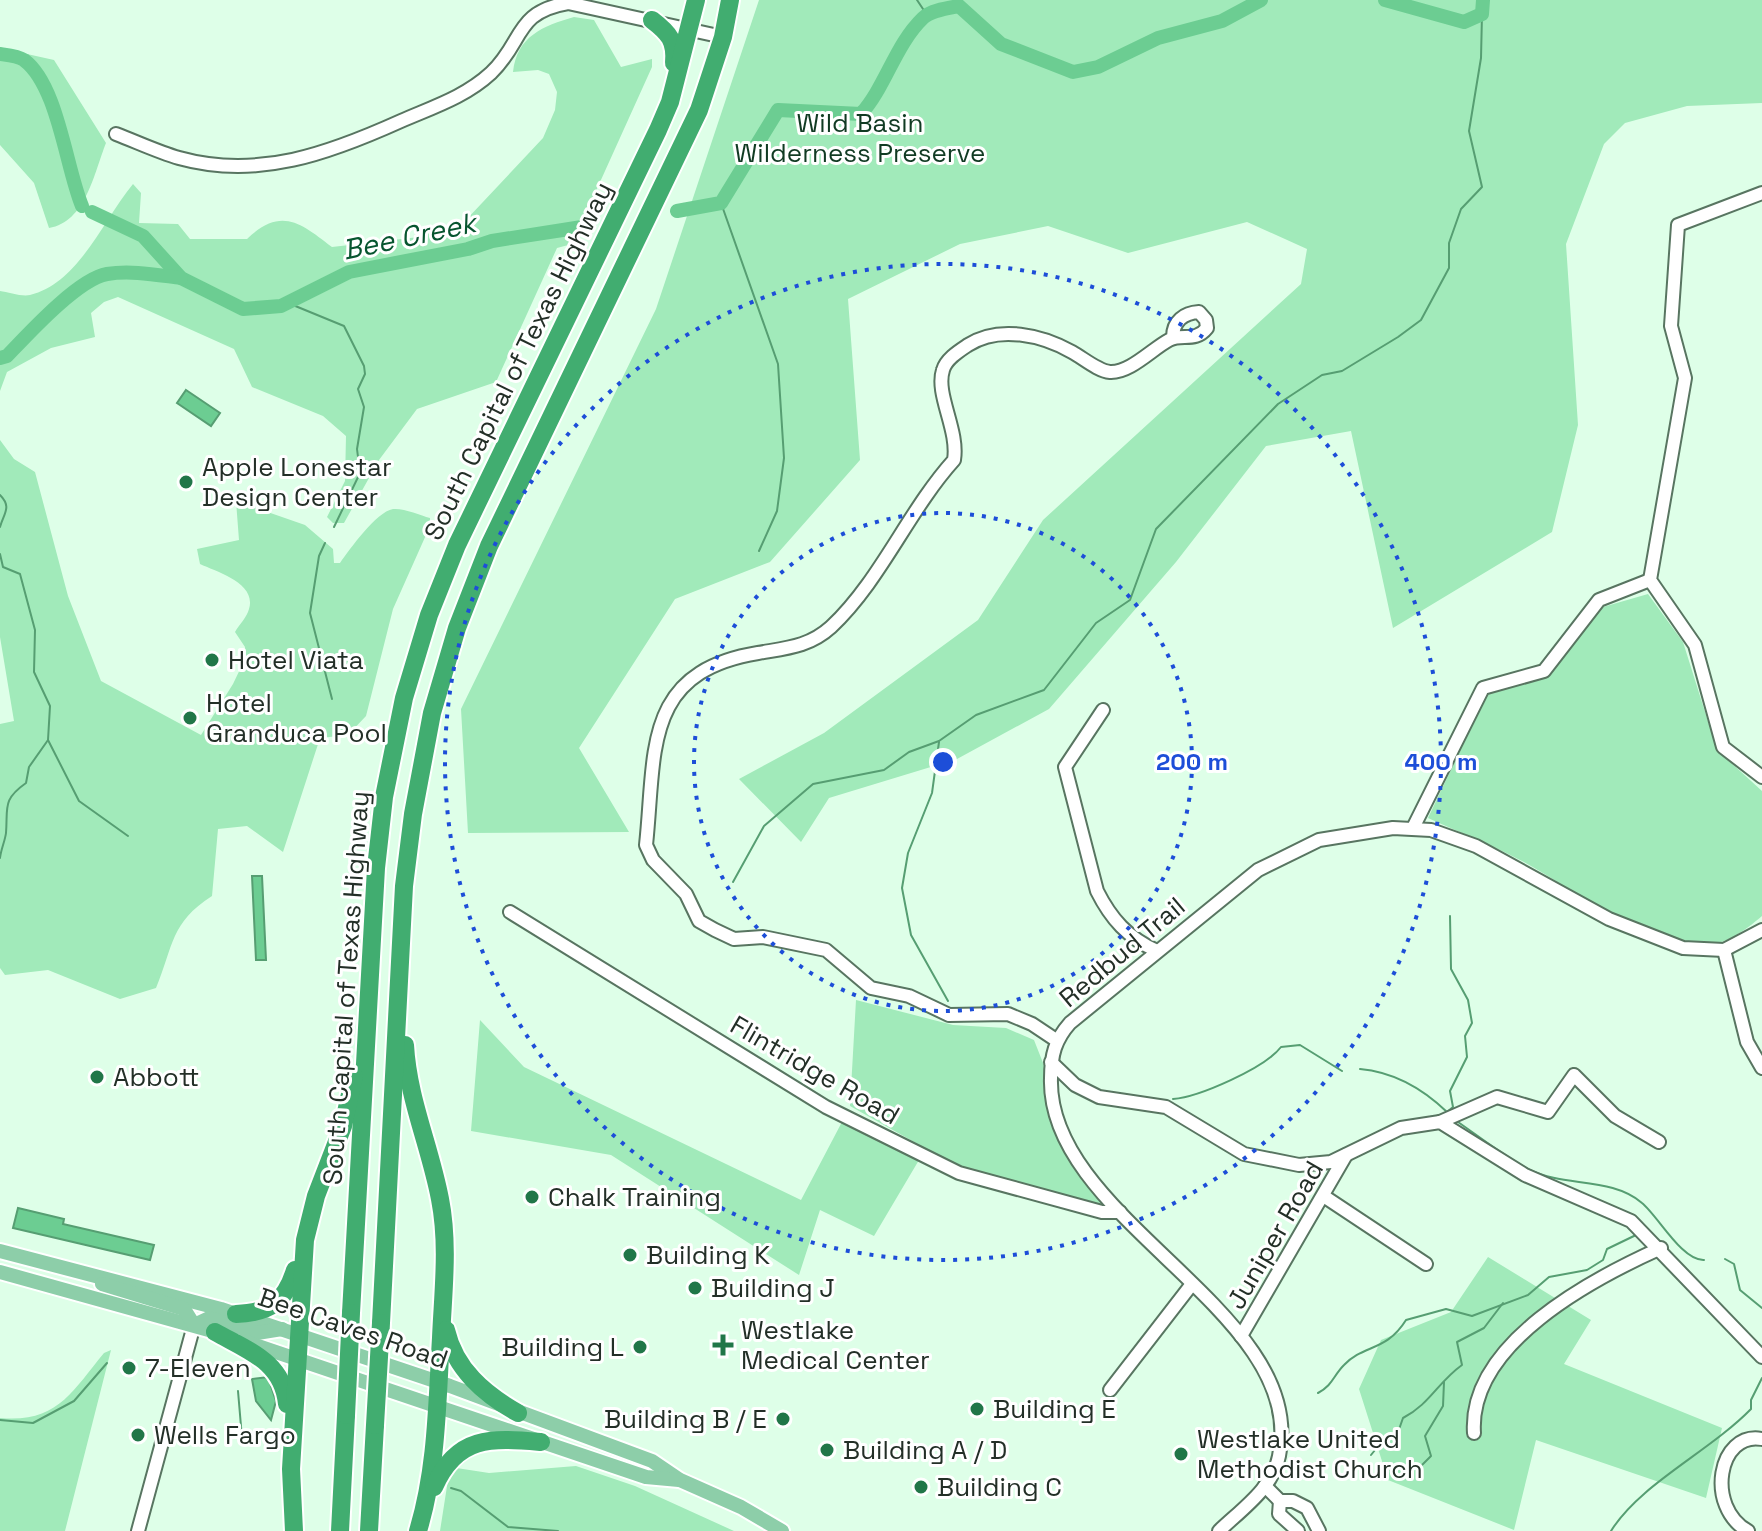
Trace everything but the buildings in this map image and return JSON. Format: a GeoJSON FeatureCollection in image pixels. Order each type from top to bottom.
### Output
{"type":"FeatureCollection","features":[{"type":"Feature","properties":{"kind":"highway","name":"South Capital of Texas Highway"},"geometry":{"type":"LineString","coordinates":[[340,1531],[370,954],[382,811],[407,685],[451,558],[648,154],[670,102],[696,0]]}},
{"type":"Feature","properties":{"kind":"highway","name":"South Capital of Texas Highway"},"geometry":{"type":"LineString","coordinates":[[369,1531],[402,916],[410,829],[432,713],[467,600],[495,533],[683,146],[723,37],[730,0]]}},
{"type":"Feature","properties":{"kind":"highway"},"geometry":{"type":"LineString","coordinates":[[652,20],[668,32],[674,43],[670,102]]}},
{"type":"Feature","properties":{"kind":"highway"},"geometry":{"type":"LineString","coordinates":[[504,446],[527,443],[556,408]]}},
{"type":"Feature","properties":{"kind":"highway"},"geometry":{"type":"LineString","coordinates":[[495,533],[514,473],[513,455],[504,446]]}},
{"type":"Feature","properties":{"kind":"highway"},"geometry":{"type":"LineString","coordinates":[[402,916],[406,1069],[442,1210],[442,1307],[437,1407],[432,1473],[418,1531]]}},
{"type":"Feature","properties":{"kind":"highway"},"geometry":{"type":"LineString","coordinates":[[292,1454],[297,1360],[290,1332],[305,1240],[316,1196],[349,1102],[370,954]]}},
{"type":"Feature","properties":{"kind":"highway"},"geometry":{"type":"LineString","coordinates":[[236,1314],[262,1312],[283,1299],[305,1240]]}},
{"type":"Feature","properties":{"kind":"highway"},"geometry":{"type":"LineString","coordinates":[[442,1307],[448,1339],[461,1366],[488,1394],[518,1413]]}},
{"type":"Feature","properties":{"kind":"highway"},"geometry":{"type":"LineString","coordinates":[[215,1332],[267,1361],[279,1373],[286,1390],[294,1531]]}},
{"type":"Feature","properties":{"kind":"highway"},"geometry":{"type":"LineString","coordinates":[[423,1512],[444,1468],[467,1447],[494,1439],[541,1442]]}},
{"type":"Feature","properties":{"kind":"main road","name":"Bee Caves Road"},"geometry":{"type":"LineString","coordinates":[[0,1251],[236,1314],[438,1382],[652,1461],[680,1480],[741,1507],[782,1531]]}},
{"type":"Feature","properties":{"kind":"main road"},"geometry":{"type":"LineString","coordinates":[[46,1261],[120,1291],[184,1309],[190,1314],[194,1325],[209,1318],[263,1334],[290,1332]]}},
{"type":"Feature","properties":{"kind":"main road","name":"Bee Caves Road"},"geometry":{"type":"LineString","coordinates":[[0,1272],[194,1325],[646,1477],[680,1480]]}},
{"type":"Feature","properties":{"kind":"street"},"geometry":{"type":"LineString","coordinates":[[116,134],[178,157],[206,163],[256,165],[295,161],[361,141],[462,95],[493,71],[528,19],[548,6],[586,5],[723,37]]}},
{"type":"Feature","properties":{"kind":"street"},"geometry":{"type":"LineString","coordinates":[[1762,193],[1678,225],[1671,326],[1685,378],[1650,580],[1695,645],[1723,747],[1762,777]]}},
{"type":"Feature","properties":{"kind":"street"},"geometry":{"type":"LineString","coordinates":[[1056,1040],[1032,1024],[1008,1014],[949,1015],[909,996],[871,988],[826,950],[763,937],[734,939],[699,921],[686,894],[653,860],[646,845],[657,733],[662,715],[696,674],[725,660],[812,643],[847,610],[935,481],[954,460],[955,432],[941,381],[943,367],[954,356],[990,335],[1036,337],[1110,372],[1126,368],[1173,337]]}},
{"type":"Feature","properties":{"kind":"street"},"geometry":{"type":"LineString","coordinates":[[1413,828],[1483,688],[1544,671],[1599,600],[1650,580]]}},
{"type":"Feature","properties":{"kind":"street"},"geometry":{"type":"LineString","coordinates":[[1103,710],[1065,767],[1097,891],[1106,910],[1132,937],[1157,951]]}},
{"type":"Feature","properties":{"kind":"street","name":"Redbud Trail"},"geometry":{"type":"LineString","coordinates":[[1219,1531],[1265,1486],[1279,1457],[1280,1420],[1264,1372],[1241,1336],[1120,1212],[1057,1125],[1051,1097],[1051,1062],[1056,1040],[1070,1023],[1229,891],[1292,851],[1349,834],[1413,828],[1476,846],[1633,931],[1683,948],[1724,950]]}},
{"type":"Feature","properties":{"kind":"street","name":"Flintridge Road"},"geometry":{"type":"LineString","coordinates":[[510,912],[826,1107],[959,1173],[1102,1212],[1120,1212]]}},
{"type":"Feature","properties":{"kind":"street"},"geometry":{"type":"LineString","coordinates":[[1762,930],[1724,950],[1747,1042],[1762,1068]]}},
{"type":"Feature","properties":{"kind":"street"},"geometry":{"type":"LineString","coordinates":[[1051,1062],[1075,1085],[1099,1097],[1166,1107],[1244,1154],[1299,1165],[1331,1162],[1401,1128],[1440,1122],[1497,1097],[1548,1112],[1574,1075],[1615,1116],[1659,1142]]}},
{"type":"Feature","properties":{"kind":"street"},"geometry":{"type":"LineString","coordinates":[[1051,1097],[1061,1085],[1075,1085]]}},
{"type":"Feature","properties":{"kind":"street"},"geometry":{"type":"LineString","coordinates":[[1440,1122],[1525,1175],[1631,1221],[1661,1248],[1707,1304],[1762,1357]]}},
{"type":"Feature","properties":{"kind":"street","name":"Juniper Road"},"geometry":{"type":"LineString","coordinates":[[1241,1336],[1325,1197],[1346,1155]]}},
{"type":"Feature","properties":{"kind":"street"},"geometry":{"type":"LineString","coordinates":[[1325,1197],[1426,1264]]}},
{"type":"Feature","properties":{"kind":"street"},"geometry":{"type":"LineString","coordinates":[[1474,1433],[1476,1402],[1487,1376],[1528,1329],[1608,1272],[1661,1248]]}},
{"type":"Feature","properties":{"kind":"street"},"geometry":{"type":"LineString","coordinates":[[1110,1390],[1192,1284]]}},
{"type":"Feature","properties":{"kind":"street"},"geometry":{"type":"LineString","coordinates":[[138,1531],[194,1325]]}},
{"type":"Feature","properties":{"kind":"street"},"geometry":{"type":"LineString","coordinates":[[1748,1531],[1725,1511],[1720,1492],[1722,1475],[1726,1461],[1743,1441],[1762,1439]]}},
{"type":"Feature","properties":{"kind":"street"},"geometry":{"type":"LineString","coordinates":[[1265,1486],[1280,1501],[1293,1501],[1307,1508],[1313,1514],[1315,1530]]}},
{"type":"Feature","properties":{"kind":"street"},"geometry":{"type":"LineString","coordinates":[[1280,1501],[1279,1514],[1298,1531]]}},
{"type":"Feature","properties":{"kind":"green space","name":"Wild Basin Wilderness Preserve"},"geometry":{"type":"Polygon","coordinates":[[[759,0],[1762,0],[1762,103],[1687,106],[1625,123],[1604,144],[1566,244],[1578,425],[1552,532],[1393,628],[1351,431],[1266,446],[1176,562],[1049,709],[957,759],[829,798],[801,842],[739,779],[824,733],[978,620],[1043,520],[1301,284],[1307,249],[1247,222],[1128,253],[1048,226],[960,244],[848,299],[860,460],[770,562],[675,599],[579,748],[629,832],[468,833],[461,709],[656,309],[759,0]]]}},
{"type":"Feature","properties":{"kind":"green space"},"geometry":{"type":"Polygon","coordinates":[[[574,17],[594,20],[621,67],[652,59],[652,67],[572,244],[557,248],[496,382],[417,409],[379,460],[344,523],[333,523],[327,517],[345,481],[346,436],[323,416],[252,387],[234,349],[118,297],[104,302],[91,313],[95,337],[51,348],[7,372],[0,391],[0,291],[30,295],[63,278],[89,248],[133,184],[141,193],[139,223],[178,224],[190,239],[247,239],[270,223],[281,221],[300,225],[332,247],[419,237],[466,220],[543,138],[555,110],[557,92],[549,74],[538,70],[513,72],[520,49],[533,34],[574,17]]]}},
{"type":"Feature","properties":{"kind":"green space"},"geometry":{"type":"Polygon","coordinates":[[[0,48],[54,60],[106,143],[87,194],[72,216],[62,224],[49,228],[34,183],[0,145],[0,48]]]}},
{"type":"Feature","properties":{"kind":"green space"},"geometry":{"type":"Polygon","coordinates":[[[0,440],[14,459],[35,472],[68,596],[101,681],[201,735],[244,661],[245,647],[235,632],[249,609],[247,592],[234,580],[200,564],[197,549],[239,540],[236,501],[305,525],[333,549],[334,563],[340,563],[364,532],[386,512],[402,510],[430,518],[430,526],[393,609],[366,716],[348,735],[320,738],[283,852],[247,826],[218,829],[212,896],[198,906],[181,926],[156,988],[120,999],[48,970],[5,975],[0,968],[0,724],[14,721],[0,637],[0,440]]]}},
{"type":"Feature","properties":{"kind":"green space"},"geometry":{"type":"Polygon","coordinates":[[[1648,594],[1683,642],[1717,750],[1762,791],[1762,916],[1735,936],[1712,944],[1679,942],[1631,926],[1522,861],[1428,818],[1487,694],[1548,673],[1603,607],[1648,594]]]}},
{"type":"Feature","properties":{"kind":"green space"},"geometry":{"type":"Polygon","coordinates":[[[856,1000],[953,1025],[1006,1028],[1034,1040],[1045,1068],[1049,1113],[1061,1139],[1104,1199],[1104,1205],[1076,1201],[957,1166],[850,1106],[856,1000]]]}},
{"type":"Feature","properties":{"kind":"green space"},"geometry":{"type":"Polygon","coordinates":[[[480,1020],[524,1067],[801,1200],[843,1120],[919,1160],[874,1236],[820,1210],[799,1275],[611,1155],[471,1131],[480,1020]]]}},
{"type":"Feature","properties":{"kind":"green space"},"geometry":{"type":"Polygon","coordinates":[[[1488,1257],[1591,1320],[1564,1364],[1722,1428],[1706,1498],[1536,1440],[1514,1530],[1388,1480],[1359,1389],[1381,1340],[1451,1312],[1488,1257]]]}},
{"type":"Feature","properties":{"kind":"green space"},"geometry":{"type":"Polygon","coordinates":[[[111,1350],[65,1531],[0,1531],[0,1418],[36,1416],[49,1410],[72,1392],[104,1353],[111,1350]]]}},
{"type":"Feature","properties":{"kind":"green space"},"geometry":{"type":"Polygon","coordinates":[[[576,1466],[635,1486],[734,1531],[440,1531],[450,1467],[489,1473],[576,1466]]]}},
{"type":"Feature","properties":{"kind":"shaded area"},"geometry":{"type":"Polygon","coordinates":[[[186,390],[220,413],[211,426],[177,403],[186,390]]]}},
{"type":"Feature","properties":{"kind":"shaded area"},"geometry":{"type":"Polygon","coordinates":[[[252,876],[262,876],[266,960],[256,960],[252,876]]]}},
{"type":"Feature","properties":{"kind":"shaded area"},"geometry":{"type":"Polygon","coordinates":[[[18,1208],[64,1219],[63,1224],[154,1245],[150,1260],[13,1228],[18,1208]]]}},
{"type":"Feature","properties":{"kind":"shaded area"},"geometry":{"type":"Polygon","coordinates":[[[268,1377],[276,1401],[271,1420],[256,1401],[252,1379],[268,1377]]]}},
{"type":"Feature","properties":{"kind":"waterway"},"geometry":{"type":"LineString","coordinates":[[917,0],[927,15]]}},
{"type":"Feature","properties":{"kind":"waterway","name":"Bee Creek"},"geometry":{"type":"LineString","coordinates":[[677,211],[721,203],[778,110],[861,114],[913,29],[926,15],[935,11],[959,6],[1001,44],[1073,72],[1098,67],[1158,38],[1222,21],[1261,0]]}},
{"type":"Feature","properties":{"kind":"waterway","name":"Bee Creek"},"geometry":{"type":"LineString","coordinates":[[1385,0],[1464,22],[1482,14],[1483,0]]}},
{"type":"Feature","properties":{"kind":"waterway"},"geometry":{"type":"LineString","coordinates":[[733,882],[764,826],[813,784],[884,770],[909,752],[939,741],[976,715],[1044,690],[1096,623],[1130,600],[1156,529],[1278,404],[1322,375],[1342,371],[1421,320],[1449,268],[1449,243],[1461,209],[1482,187],[1469,131],[1481,58],[1482,14]]}},
{"type":"Feature","properties":{"kind":"waterway","name":"Bee Creek"},"geometry":{"type":"LineString","coordinates":[[0,54],[24,60],[45,88],[82,206]]}},
{"type":"Feature","properties":{"kind":"waterway"},"geometry":{"type":"LineString","coordinates":[[721,203],[778,364],[784,458],[777,511],[759,551]]}},
{"type":"Feature","properties":{"kind":"waterway","name":"Bee Creek"},"geometry":{"type":"LineString","coordinates":[[92,212],[143,236],[181,278],[243,309],[281,306],[349,272],[468,249],[492,241],[582,227]]}},
{"type":"Feature","properties":{"kind":"waterway"},"geometry":{"type":"LineString","coordinates":[[0,358],[7,356],[68,296],[95,278],[125,273],[181,278]]}},
{"type":"Feature","properties":{"kind":"waterway"},"geometry":{"type":"LineString","coordinates":[[288,303],[344,326],[364,366],[365,374],[358,389],[364,407],[357,449],[360,473],[334,527]]}},
{"type":"Feature","properties":{"kind":"waterway"},"geometry":{"type":"LineString","coordinates":[[0,361],[7,356]]}},
{"type":"Feature","properties":{"kind":"waterway"},"geometry":{"type":"LineString","coordinates":[[0,495],[6,507],[0,527]]}},
{"type":"Feature","properties":{"kind":"waterway"},"geometry":{"type":"LineString","coordinates":[[325,543],[319,556],[310,613],[332,699]]}},
{"type":"Feature","properties":{"kind":"waterway"},"geometry":{"type":"LineString","coordinates":[[0,554],[3,567],[20,574],[35,630],[34,672],[50,706],[48,740],[79,801],[128,836]]}},
{"type":"Feature","properties":{"kind":"waterway"},"geometry":{"type":"LineString","coordinates":[[0,858],[10,799],[26,783],[29,767],[48,740]]}},
{"type":"Feature","properties":{"kind":"waterway"},"geometry":{"type":"LineString","coordinates":[[939,742],[932,793],[908,853],[902,888],[911,935],[948,1001]]}},
{"type":"Feature","properties":{"kind":"waterway"},"geometry":{"type":"LineString","coordinates":[[1360,1069],[1407,1083],[1447,1112],[1453,1107],[1450,1091],[1467,1057],[1465,1036],[1472,1023],[1468,1000],[1451,969],[1450,916]]}},
{"type":"Feature","properties":{"kind":"waterway"},"geometry":{"type":"LineString","coordinates":[[1173,1099],[1231,1080],[1261,1064],[1281,1047],[1300,1045],[1342,1071]]}},
{"type":"Feature","properties":{"kind":"waterway"},"geometry":{"type":"LineString","coordinates":[[1458,1122],[1530,1170],[1558,1179],[1617,1189],[1630,1195],[1648,1209],[1679,1246],[1704,1260]]}},
{"type":"Feature","properties":{"kind":"waterway"},"geometry":{"type":"LineString","coordinates":[[1318,1393],[1352,1358],[1391,1338],[1406,1320],[1446,1309],[1472,1316],[1528,1295],[1549,1277],[1587,1270],[1603,1260],[1607,1249],[1636,1235]]}},
{"type":"Feature","properties":{"kind":"waterway"},"geometry":{"type":"LineString","coordinates":[[1725,1259],[1734,1264],[1740,1290],[1762,1308]]}},
{"type":"Feature","properties":{"kind":"waterway"},"geometry":{"type":"LineString","coordinates":[[1371,1455],[1383,1440],[1397,1435],[1403,1418],[1420,1406],[1462,1365],[1457,1342],[1484,1328],[1503,1303]]}},
{"type":"Feature","properties":{"kind":"waterway"},"geometry":{"type":"LineString","coordinates":[[0,1420],[33,1423],[74,1401],[107,1363]]}},
{"type":"Feature","properties":{"kind":"waterway"},"geometry":{"type":"LineString","coordinates":[[1611,1531],[1639,1498],[1751,1409],[1751,1400],[1762,1378]]}},
{"type":"Feature","properties":{"kind":"waterway"},"geometry":{"type":"LineString","coordinates":[[1417,1470],[1431,1456],[1425,1436],[1443,1406],[1444,1382]]}},
{"type":"Feature","properties":{"kind":"waterway"},"geometry":{"type":"LineString","coordinates":[[238,1391],[242,1438],[251,1444]]}},
{"type":"Feature","properties":{"kind":"waterway"},"geometry":{"type":"LineString","coordinates":[[451,1488],[461,1491],[508,1527],[558,1531]]}},
{"type":"Feature","properties":{"kind":"place","name":"Apple Lonestar Design Center"},"geometry":{"type":"Point","coordinates":[186,482]}},
{"type":"Feature","properties":{"kind":"place","name":"Hotel Viata"},"geometry":{"type":"Point","coordinates":[212,660]}},
{"type":"Feature","properties":{"kind":"place","name":"Hotel Granduca Pool"},"geometry":{"type":"Point","coordinates":[190,718]}},
{"type":"Feature","properties":{"kind":"place","name":"Abbott"},"geometry":{"type":"Point","coordinates":[97,1077]}},
{"type":"Feature","properties":{"kind":"place","name":"Chalk Training"},"geometry":{"type":"Point","coordinates":[532,1197]}},
{"type":"Feature","properties":{"kind":"place","name":"Building K"},"geometry":{"type":"Point","coordinates":[630,1255]}},
{"type":"Feature","properties":{"kind":"place","name":"Building J"},"geometry":{"type":"Point","coordinates":[695,1288]}},
{"type":"Feature","properties":{"kind":"place","name":"Westlake Medical Center"},"geometry":{"type":"Point","coordinates":[723,1345]}},
{"type":"Feature","properties":{"kind":"place","name":"Building L"},"geometry":{"type":"Point","coordinates":[640,1347]}},
{"type":"Feature","properties":{"kind":"place","name":"7-Eleven"},"geometry":{"type":"Point","coordinates":[129,1368]}},
{"type":"Feature","properties":{"kind":"place","name":"Building E"},"geometry":{"type":"Point","coordinates":[977,1409]}},
{"type":"Feature","properties":{"kind":"place","name":"Building B / E"},"geometry":{"type":"Point","coordinates":[783,1419]}},
{"type":"Feature","properties":{"kind":"place","name":"Wells Fargo"},"geometry":{"type":"Point","coordinates":[138,1435]}},
{"type":"Feature","properties":{"kind":"place","name":"Building A / D"},"geometry":{"type":"Point","coordinates":[827,1450]}},
{"type":"Feature","properties":{"kind":"place","name":"Westlake United Methodist Church"},"geometry":{"type":"Point","coordinates":[1181,1454]}},
{"type":"Feature","properties":{"kind":"place","name":"Building C"},"geometry":{"type":"Point","coordinates":[921,1487]}}]}
